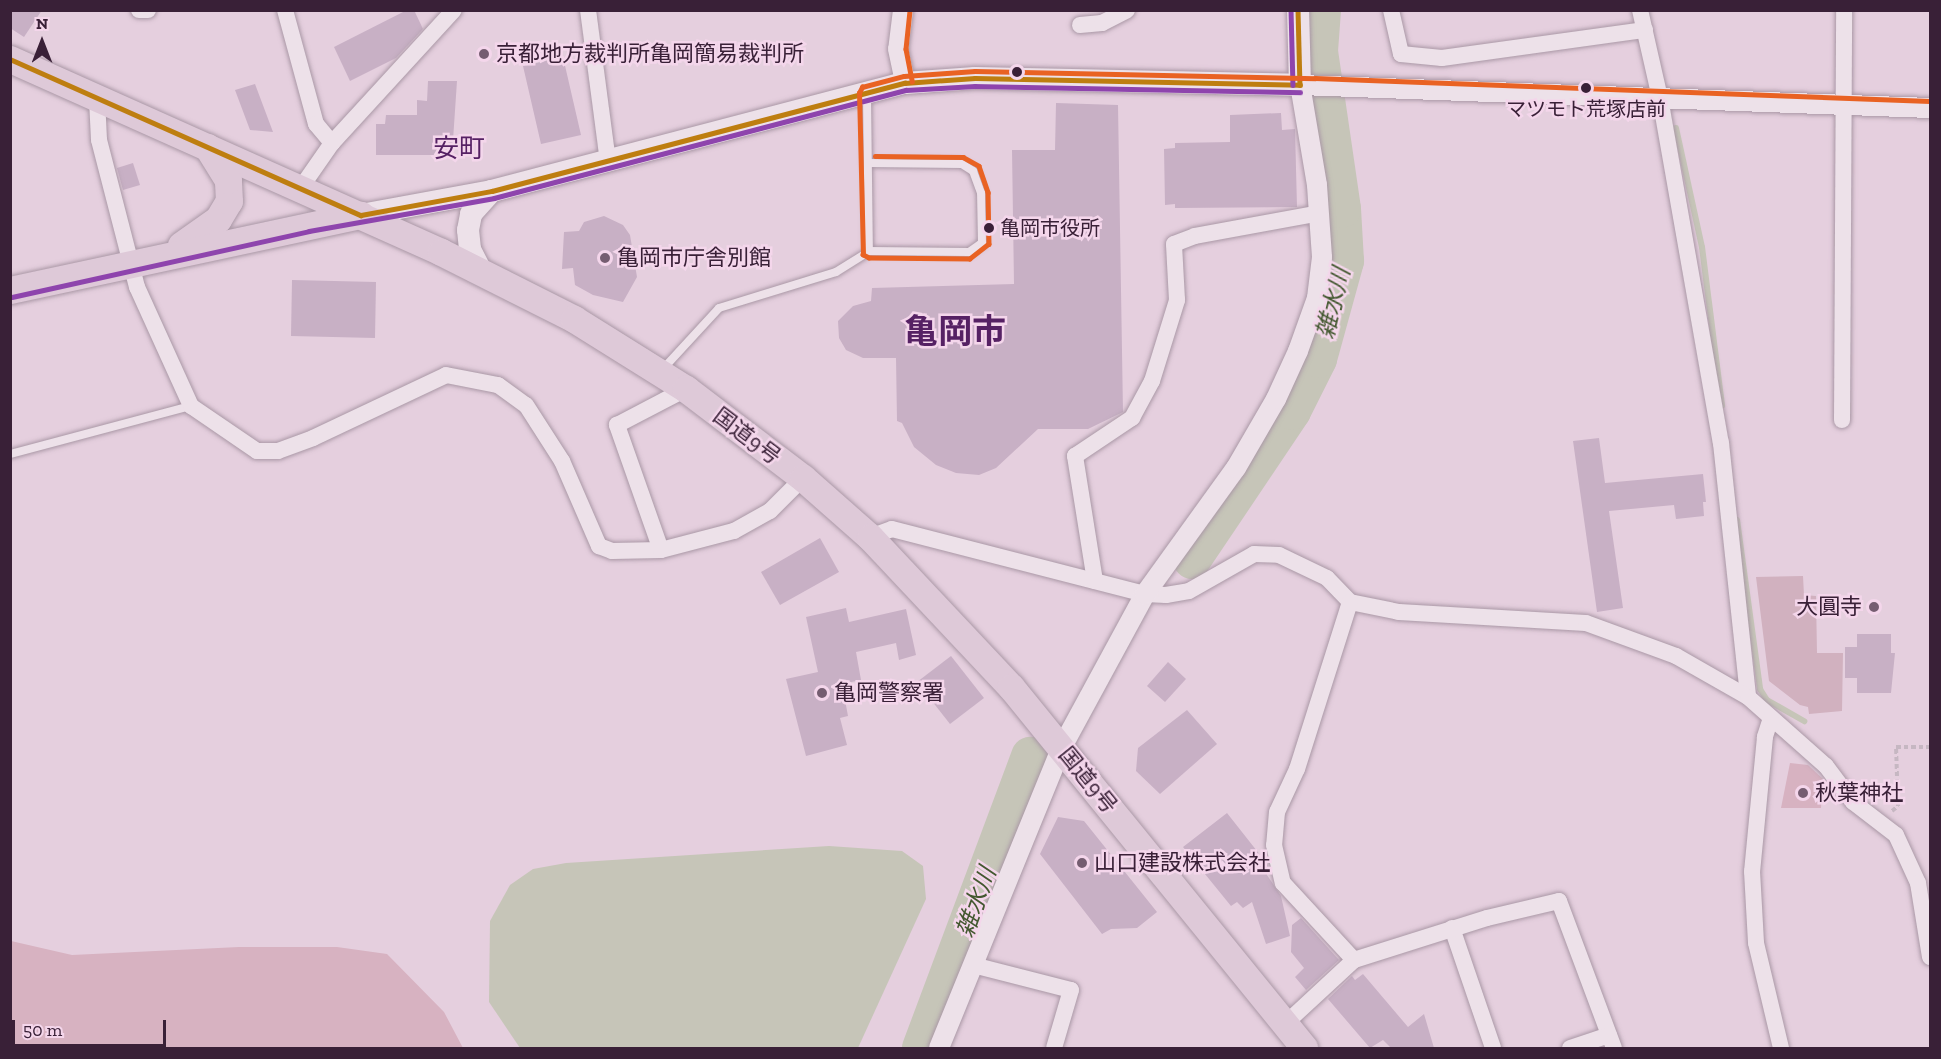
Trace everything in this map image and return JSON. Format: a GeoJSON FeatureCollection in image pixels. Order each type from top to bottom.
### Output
{"type":"FeatureCollection","features":[{"type":"Feature","properties":{"kind":"highway","name":"国道9号"},"geometry":{"type":"LineString","coordinates":[[10,59],[480,269],[574,319],[686,389],[803,478],[870,537],[948,618],[1062,747],[1285,1024],[1301,1048]]}},
{"type":"Feature","properties":{"kind":"highway"},"geometry":{"type":"LineString","coordinates":[[161,256],[207,229],[225,211],[228,180],[207,147]]}},
{"type":"Feature","properties":{"kind":"highway"},"geometry":{"type":"LineString","coordinates":[[10,290],[361,215]]}},
{"type":"Feature","properties":{"kind":"main road"},"geometry":{"type":"LineString","coordinates":[[361,215],[492,191],[905,83],[975,78],[1308,85],[1298,10]]}},
{"type":"Feature","properties":{"kind":"main road"},"geometry":{"type":"LineString","coordinates":[[480,269],[470,249],[468,230],[471,214],[492,191]]}},
{"type":"Feature","properties":{"kind":"street"},"geometry":{"type":"LineString","coordinates":[[139,10],[148,10]]}},
{"type":"Feature","properties":{"kind":"street"},"geometry":{"type":"LineString","coordinates":[[285,10],[316,124],[332,143]]}},
{"type":"Feature","properties":{"kind":"street"},"geometry":{"type":"LineString","coordinates":[[300,189],[332,143],[454,10]]}},
{"type":"Feature","properties":{"kind":"street"},"geometry":{"type":"LineString","coordinates":[[588,10],[608,161]]}},
{"type":"Feature","properties":{"kind":"street"},"geometry":{"type":"LineString","coordinates":[[903,10],[898,49],[905,83]]}},
{"type":"Feature","properties":{"kind":"street"},"geometry":{"type":"LineString","coordinates":[[1080,25],[1102,23],[1127,10]]}},
{"type":"Feature","properties":{"kind":"street"},"geometry":{"type":"LineString","coordinates":[[1391,10],[1401,54],[1442,58],[1645,30]]}},
{"type":"Feature","properties":{"kind":"street"},"geometry":{"type":"LineString","coordinates":[[1640,10],[1660,98],[1721,443],[1748,697]]}},
{"type":"Feature","properties":{"kind":"street"},"geometry":{"type":"LineString","coordinates":[[1842,420],[1844,10]]}},
{"type":"Feature","properties":{"kind":"street"},"geometry":{"type":"LineString","coordinates":[[939,1048],[1062,747],[1145,594],[1236,468],[1276,399],[1317,297],[1322,257],[1308,85],[1930,108]]}},
{"type":"Feature","properties":{"kind":"street"},"geometry":{"type":"LineString","coordinates":[[97,99],[99,140],[137,287],[191,406],[257,451],[278,451],[446,375],[498,385],[526,405],[562,460],[598,546],[612,551],[661,550],[734,531],[770,511],[803,478]]}},
{"type":"Feature","properties":{"kind":"street"},"geometry":{"type":"LineString","coordinates":[[1095,581],[1075,456],[1132,418],[1152,381],[1177,300],[1174,244],[1195,236],[1320,213]]}},
{"type":"Feature","properties":{"kind":"street"},"geometry":{"type":"LineString","coordinates":[[661,550],[617,425],[686,389]]}},
{"type":"Feature","properties":{"kind":"street"},"geometry":{"type":"LineString","coordinates":[[870,537],[892,529],[1145,594],[1189,591],[1254,554],[1279,555],[1327,578],[1350,602],[1399,612],[1586,623],[1676,656],[1748,697],[1826,766],[1853,802],[1896,835],[1918,883],[1930,957]]}},
{"type":"Feature","properties":{"kind":"street"},"geometry":{"type":"LineString","coordinates":[[1350,602],[1297,769],[1277,812],[1274,844],[1283,883],[1354,960]]}},
{"type":"Feature","properties":{"kind":"street"},"geometry":{"type":"LineString","coordinates":[[1771,718],[1765,737],[1752,871],[1756,943],[1781,1048]]}},
{"type":"Feature","properties":{"kind":"street"},"geometry":{"type":"LineString","coordinates":[[1285,1024],[1354,960],[1452,928],[1559,901],[1611,1042],[1570,1048]]}},
{"type":"Feature","properties":{"kind":"street"},"geometry":{"type":"LineString","coordinates":[[1452,928],[1492,1048]]}},
{"type":"Feature","properties":{"kind":"street"},"geometry":{"type":"LineString","coordinates":[[973,965],[1071,990],[1054,1048]]}},
{"type":"Feature","properties":{"kind":"lane"},"geometry":{"type":"LineString","coordinates":[[866,93],[869,251]]}},
{"type":"Feature","properties":{"kind":"lane"},"geometry":{"type":"LineString","coordinates":[[659,372],[719,309],[836,272],[869,251],[969,252],[982,243],[981,193],[973,171],[962,164],[868,163]]}},
{"type":"Feature","properties":{"kind":"lane"},"geometry":{"type":"LineString","coordinates":[[10,454],[191,406]]}},
{"type":"Feature","properties":{"kind":"path"},"geometry":{"type":"LineString","coordinates":[[1878,821],[1898,806],[1896,747],[1930,747]]}},
{"type":"Feature","properties":{"kind":"shaded area"},"geometry":{"type":"Polygon","coordinates":[[[1803,576],[1804,595],[1816,596],[1817,653],[1843,653],[1842,711],[1809,714],[1808,707],[1800,705],[1769,681],[1756,577],[1803,576]]]}},
{"type":"Feature","properties":{"kind":"shaded area","name":"秋葉神社"},"geometry":{"type":"Polygon","coordinates":[[[1790,763],[1808,765],[1823,779],[1821,808],[1781,808],[1790,763]]]}},
{"type":"Feature","properties":{"kind":"shaded area"},"geometry":{"type":"Polygon","coordinates":[[[829,846],[902,851],[923,866],[926,899],[858,1048],[520,1048],[489,1002],[490,921],[510,885],[533,869],[566,863],[829,846]]]}},
{"type":"Feature","properties":{"kind":"shaded area"},"geometry":{"type":"Polygon","coordinates":[[[11,941],[72,955],[239,947],[337,947],[387,954],[444,1012],[463,1048],[11,1048],[11,941]]]}},
{"type":"Feature","properties":{"kind":"building"},"geometry":{"type":"Polygon","coordinates":[[[10,10],[42,10],[24,37],[10,28],[10,10]]]}},
{"type":"Feature","properties":{"kind":"building"},"geometry":{"type":"Polygon","coordinates":[[[407,10],[414,10],[423,29],[396,58],[350,81],[334,47],[407,10]]]}},
{"type":"Feature","properties":{"kind":"building"},"geometry":{"type":"Polygon","coordinates":[[[563,57],[581,135],[541,144],[523,66],[563,57]]]}},
{"type":"Feature","properties":{"kind":"building"},"geometry":{"type":"Polygon","coordinates":[[[428,81],[457,81],[452,155],[376,155],[376,124],[385,124],[386,115],[417,115],[417,100],[427,101],[428,81]]]}},
{"type":"Feature","properties":{"kind":"building"},"geometry":{"type":"Polygon","coordinates":[[[255,84],[273,132],[250,130],[235,90],[255,84]]]}},
{"type":"Feature","properties":{"kind":"building"},"geometry":{"type":"Polygon","coordinates":[[[1056,103],[1118,105],[1123,412],[1088,429],[1038,429],[996,468],[979,475],[956,473],[936,465],[914,447],[902,423],[897,421],[896,358],[863,358],[846,350],[839,338],[838,321],[853,306],[871,301],[872,288],[1014,284],[1012,150],[1055,150],[1056,103]]]}},
{"type":"Feature","properties":{"kind":"building"},"geometry":{"type":"Polygon","coordinates":[[[1281,113],[1282,130],[1295,129],[1297,207],[1175,208],[1175,204],[1165,205],[1164,149],[1175,148],[1175,143],[1230,142],[1230,115],[1281,113]]]}},
{"type":"Feature","properties":{"kind":"building"},"geometry":{"type":"Polygon","coordinates":[[[133,163],[140,185],[123,190],[117,168],[133,163]]]}},
{"type":"Feature","properties":{"kind":"building"},"geometry":{"type":"Polygon","coordinates":[[[604,216],[623,225],[630,235],[637,277],[623,302],[593,295],[575,285],[573,268],[562,269],[564,232],[579,231],[584,222],[604,216]]]}},
{"type":"Feature","properties":{"kind":"building"},"geometry":{"type":"Polygon","coordinates":[[[292,280],[376,282],[375,338],[291,336],[292,280]]]}},
{"type":"Feature","properties":{"kind":"building"},"geometry":{"type":"Polygon","coordinates":[[[1599,438],[1605,483],[1703,474],[1706,502],[1703,502],[1704,516],[1676,519],[1674,505],[1609,511],[1623,608],[1597,612],[1573,441],[1599,438]]]}},
{"type":"Feature","properties":{"kind":"building"},"geometry":{"type":"Polygon","coordinates":[[[820,538],[839,572],[780,605],[761,572],[820,538]]]}},
{"type":"Feature","properties":{"kind":"building"},"geometry":{"type":"Polygon","coordinates":[[[846,608],[849,622],[906,609],[916,655],[899,660],[896,643],[856,652],[861,680],[842,684],[848,716],[840,718],[847,745],[806,756],[786,679],[818,672],[806,617],[846,608]]]}},
{"type":"Feature","properties":{"kind":"building"},"geometry":{"type":"Polygon","coordinates":[[[1857,634],[1891,634],[1891,653],[1895,653],[1891,693],[1857,693],[1857,678],[1845,678],[1845,647],[1857,647],[1857,634]]]}},
{"type":"Feature","properties":{"kind":"building"},"geometry":{"type":"Polygon","coordinates":[[[951,656],[984,698],[950,724],[917,682],[951,656]]]}},
{"type":"Feature","properties":{"kind":"building"},"geometry":{"type":"Polygon","coordinates":[[[1168,662],[1186,679],[1165,702],[1147,686],[1168,662]]]}},
{"type":"Feature","properties":{"kind":"building"},"geometry":{"type":"Polygon","coordinates":[[[1187,710],[1217,744],[1160,794],[1136,771],[1138,748],[1187,710]]]}},
{"type":"Feature","properties":{"kind":"building"},"geometry":{"type":"Polygon","coordinates":[[[1227,813],[1268,865],[1267,875],[1281,896],[1290,936],[1266,944],[1252,902],[1243,908],[1237,902],[1231,906],[1183,847],[1227,813]]]}},
{"type":"Feature","properties":{"kind":"building"},"geometry":{"type":"Polygon","coordinates":[[[1058,817],[1084,821],[1157,912],[1137,928],[1111,929],[1102,934],[1040,854],[1058,817]]]}},
{"type":"Feature","properties":{"kind":"building"},"geometry":{"type":"Polygon","coordinates":[[[1301,918],[1339,960],[1306,990],[1295,977],[1304,968],[1291,952],[1292,925],[1301,918]]]}},
{"type":"Feature","properties":{"kind":"building"},"geometry":{"type":"Polygon","coordinates":[[[1363,974],[1408,1027],[1424,1014],[1434,1048],[1391,1048],[1383,1040],[1370,1048],[1328,999],[1352,976],[1355,980],[1363,974]]]}},
{"type":"Feature","properties":{"kind":"waterway","name":"雑水川"},"geometry":{"type":"LineString","coordinates":[[1192,560],[1292,411],[1318,359],[1345,261],[1342,209],[1319,51],[1322,10]]}},
{"type":"Feature","properties":{"kind":"waterway"},"geometry":{"type":"LineString","coordinates":[[1676,128],[1702,247],[1722,406]]}},
{"type":"Feature","properties":{"kind":"waterway"},"geometry":{"type":"LineString","coordinates":[[1737,520],[1760,689],[1767,700],[1804,721]]}},
{"type":"Feature","properties":{"kind":"waterway","name":"雑水川"},"geometry":{"type":"LineString","coordinates":[[921,1048],[1030,756]]}},
{"type":"Feature","properties":{"kind":"transit line"},"geometry":{"type":"LineString","coordinates":[[1291,10],[1293,85]]}},
{"type":"Feature","properties":{"kind":"transit line"},"geometry":{"type":"LineString","coordinates":[[1298,10],[1300,85]]}},
{"type":"Feature","properties":{"kind":"transit line"},"geometry":{"type":"LineString","coordinates":[[910,11],[906,49],[912,81]]}},
{"type":"Feature","properties":{"kind":"transit line"},"geometry":{"type":"LineString","coordinates":[[10,59],[361,215]]}},
{"type":"Feature","properties":{"kind":"transit line"},"geometry":{"type":"LineString","coordinates":[[875,156],[963,157],[979,166],[988,192],[989,244],[970,259],[869,258],[863,255],[859,93],[862,87],[904,76],[975,71],[1315,78],[1930,101]]}},
{"type":"Feature","properties":{"kind":"transit line"},"geometry":{"type":"LineString","coordinates":[[361,215],[492,191],[905,83],[975,78],[1300,85]]}},
{"type":"Feature","properties":{"kind":"transit line"},"geometry":{"type":"LineString","coordinates":[[12,297],[309,231],[494,198],[906,90],[975,86],[1300,92]]}},
{"type":"Feature","properties":{"kind":"place","name":"京都地方裁判所亀岡簡易裁判所"},"geometry":{"type":"Point","coordinates":[484,54]}},
{"type":"Feature","properties":{"kind":"place","name":"マツモト荒塚店前"},"geometry":{"type":"Point","coordinates":[1586,88]}},
{"type":"Feature","properties":{"kind":"place","name":"亀岡市役所"},"geometry":{"type":"Point","coordinates":[989,228]}},
{"type":"Feature","properties":{"kind":"place","name":"亀岡市庁舎別館"},"geometry":{"type":"Point","coordinates":[605,258]}},
{"type":"Feature","properties":{"kind":"place","name":"大圓寺"},"geometry":{"type":"Point","coordinates":[1874,607]}},
{"type":"Feature","properties":{"kind":"place","name":"亀岡警察署"},"geometry":{"type":"Point","coordinates":[822,693]}},
{"type":"Feature","properties":{"kind":"place","name":"秋葉神社"},"geometry":{"type":"Point","coordinates":[1803,793]}},
{"type":"Feature","properties":{"kind":"place","name":"山口建設株式会社"},"geometry":{"type":"Point","coordinates":[1082,863]}},
{"type":"Feature","properties":{"kind":"district","name":"安町"},"geometry":{"type":"Point","coordinates":[459,149]}},
{"type":"Feature","properties":{"kind":"district","name":"亀岡市"},"geometry":{"type":"Point","coordinates":[955,332]}}]}
